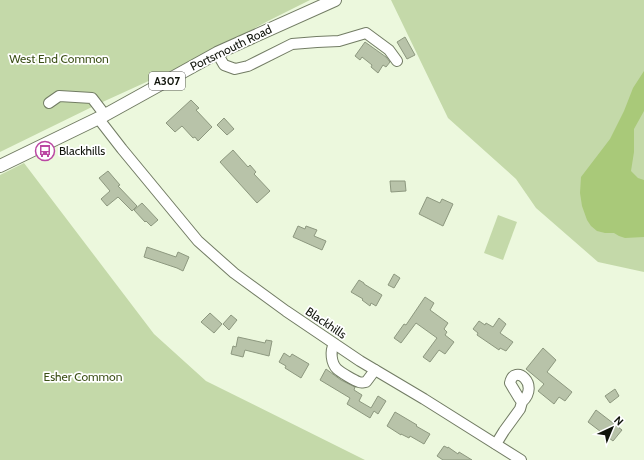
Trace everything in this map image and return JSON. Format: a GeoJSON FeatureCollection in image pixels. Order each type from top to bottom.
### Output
{"type":"FeatureCollection","features":[{"type":"Feature","properties":{"kind":"main road","name":"Portsmouth Road"},"geometry":{"type":"LineString","coordinates":[[0,166],[102,116],[217,53],[335,0]]}},
{"type":"Feature","properties":{"kind":"street"},"geometry":{"type":"LineString","coordinates":[[217,53],[224,65],[235,69],[248,66],[292,44],[339,41],[366,33],[389,50],[397,61]]}},
{"type":"Feature","properties":{"kind":"street","name":"Blackhills"},"geometry":{"type":"LineString","coordinates":[[50,103],[59,96],[92,98],[122,149],[198,241],[234,273],[360,362],[521,460]]}},
{"type":"Feature","properties":{"kind":"street"},"geometry":{"type":"LineString","coordinates":[[334,344],[332,347],[332,358],[337,370],[360,383],[366,382],[375,370]]}},
{"type":"Feature","properties":{"kind":"street"},"geometry":{"type":"LineString","coordinates":[[496,444],[520,408],[522,402]]}},
{"type":"Feature","properties":{"kind":"green space","name":"West End Common"},"geometry":{"type":"Polygon","coordinates":[[[0,0],[310,0],[199,58],[96,105],[0,152],[0,0]]]}},
{"type":"Feature","properties":{"kind":"green space"},"geometry":{"type":"Polygon","coordinates":[[[391,0],[644,0],[644,272],[598,262],[536,208],[516,179],[448,118],[391,0]]]}},
{"type":"Feature","properties":{"kind":"green space","name":"Esher Common"},"geometry":{"type":"Polygon","coordinates":[[[24,163],[154,334],[206,381],[365,460],[0,460],[0,175],[24,163]]]}},
{"type":"Feature","properties":{"kind":"green space"},"geometry":{"type":"Polygon","coordinates":[[[498,215],[517,222],[503,260],[484,253],[498,215]]]}},
{"type":"Feature","properties":{"kind":"shaded area"},"geometry":{"type":"Polygon","coordinates":[[[644,71],[644,111],[634,129],[634,152],[631,171],[638,178],[644,180],[644,237],[625,238],[614,233],[597,231],[591,226],[582,206],[580,193],[581,177],[610,139],[624,111],[633,88],[644,71]]]}},
{"type":"Feature","properties":{"kind":"building"},"geometry":{"type":"Polygon","coordinates":[[[405,37],[415,55],[407,59],[397,42],[405,37]]]}},
{"type":"Feature","properties":{"kind":"building"},"geometry":{"type":"Polygon","coordinates":[[[365,42],[386,57],[390,62],[386,67],[383,65],[378,73],[371,67],[372,65],[362,57],[360,60],[355,56],[365,42]]]}},
{"type":"Feature","properties":{"kind":"building"},"geometry":{"type":"Polygon","coordinates":[[[191,100],[199,108],[196,110],[212,127],[198,141],[195,137],[193,138],[182,126],[175,132],[166,123],[191,100]]]}},
{"type":"Feature","properties":{"kind":"building"},"geometry":{"type":"Polygon","coordinates":[[[224,118],[234,129],[227,135],[217,125],[224,118]]]}},
{"type":"Feature","properties":{"kind":"building"},"geometry":{"type":"Polygon","coordinates":[[[233,150],[248,167],[250,165],[256,172],[254,174],[270,191],[257,203],[220,162],[233,150]]]}},
{"type":"Feature","properties":{"kind":"building"},"geometry":{"type":"Polygon","coordinates":[[[108,171],[120,185],[118,186],[137,206],[132,211],[118,197],[107,206],[101,199],[110,191],[99,178],[108,171]]]}},
{"type":"Feature","properties":{"kind":"building"},"geometry":{"type":"Polygon","coordinates":[[[390,181],[405,181],[406,191],[391,192],[390,181]]]}},
{"type":"Feature","properties":{"kind":"building"},"geometry":{"type":"Polygon","coordinates":[[[427,197],[440,203],[442,199],[453,204],[443,226],[419,214],[427,197]]]}},
{"type":"Feature","properties":{"kind":"building"},"geometry":{"type":"Polygon","coordinates":[[[142,203],[158,220],[151,226],[134,210],[142,203]]]}},
{"type":"Feature","properties":{"kind":"building"},"geometry":{"type":"Polygon","coordinates":[[[298,226],[305,229],[306,226],[317,230],[314,236],[326,241],[322,250],[293,237],[298,226]]]}},
{"type":"Feature","properties":{"kind":"building"},"geometry":{"type":"Polygon","coordinates":[[[147,247],[176,257],[178,252],[189,257],[183,271],[144,257],[147,247]]]}},
{"type":"Feature","properties":{"kind":"building"},"geometry":{"type":"Polygon","coordinates":[[[394,274],[400,278],[394,288],[388,285],[394,274]]]}},
{"type":"Feature","properties":{"kind":"building"},"geometry":{"type":"Polygon","coordinates":[[[359,280],[382,295],[376,306],[371,303],[370,306],[362,300],[363,299],[351,292],[359,280]]]}},
{"type":"Feature","properties":{"kind":"building"},"geometry":{"type":"Polygon","coordinates":[[[425,297],[434,303],[430,310],[448,323],[444,329],[447,332],[445,335],[454,342],[445,354],[439,350],[430,362],[423,357],[437,338],[416,323],[401,343],[394,338],[404,324],[406,325],[425,297]]]}},
{"type":"Feature","properties":{"kind":"building"},"geometry":{"type":"Polygon","coordinates":[[[210,313],[222,324],[214,333],[201,322],[210,313]]]}},
{"type":"Feature","properties":{"kind":"building"},"geometry":{"type":"Polygon","coordinates":[[[231,315],[237,320],[229,330],[223,324],[231,315]]]}},
{"type":"Feature","properties":{"kind":"building"},"geometry":{"type":"Polygon","coordinates":[[[499,318],[506,324],[500,333],[513,342],[506,351],[500,348],[499,350],[477,335],[478,333],[473,329],[479,321],[485,325],[486,323],[493,327],[499,318]]]}},
{"type":"Feature","properties":{"kind":"building"},"geometry":{"type":"Polygon","coordinates":[[[238,337],[265,343],[266,340],[272,341],[269,356],[245,350],[243,357],[231,354],[233,346],[236,347],[238,337]]]}},
{"type":"Feature","properties":{"kind":"building"},"geometry":{"type":"Polygon","coordinates":[[[543,348],[556,360],[547,372],[572,392],[565,401],[559,397],[554,404],[538,391],[544,384],[526,369],[543,348]]]}},
{"type":"Feature","properties":{"kind":"building"},"geometry":{"type":"Polygon","coordinates":[[[284,353],[290,357],[292,354],[309,364],[301,378],[285,368],[286,366],[279,362],[284,353]]]}},
{"type":"Feature","properties":{"kind":"building"},"geometry":{"type":"Polygon","coordinates":[[[326,369],[341,380],[355,387],[354,390],[362,395],[359,401],[371,408],[378,396],[386,401],[378,414],[374,411],[370,418],[347,404],[350,398],[320,380],[326,369]]]}},
{"type":"Feature","properties":{"kind":"building"},"geometry":{"type":"Polygon","coordinates":[[[615,389],[619,396],[610,403],[605,396],[615,389]]]}},
{"type":"Feature","properties":{"kind":"building"},"geometry":{"type":"Polygon","coordinates":[[[596,410],[622,430],[613,441],[588,422],[596,410]]]}},
{"type":"Feature","properties":{"kind":"building"},"geometry":{"type":"Polygon","coordinates":[[[395,412],[430,434],[424,444],[410,436],[409,438],[401,435],[387,426],[395,412]]]}},
{"type":"Feature","properties":{"kind":"building"},"geometry":{"type":"Polygon","coordinates":[[[444,446],[458,454],[459,452],[472,460],[443,460],[437,456],[444,446]]]}},
{"type":"Feature","properties":{"kind":"place","name":"Blackhills"},"geometry":{"type":"Point","coordinates":[45,151]}}]}
